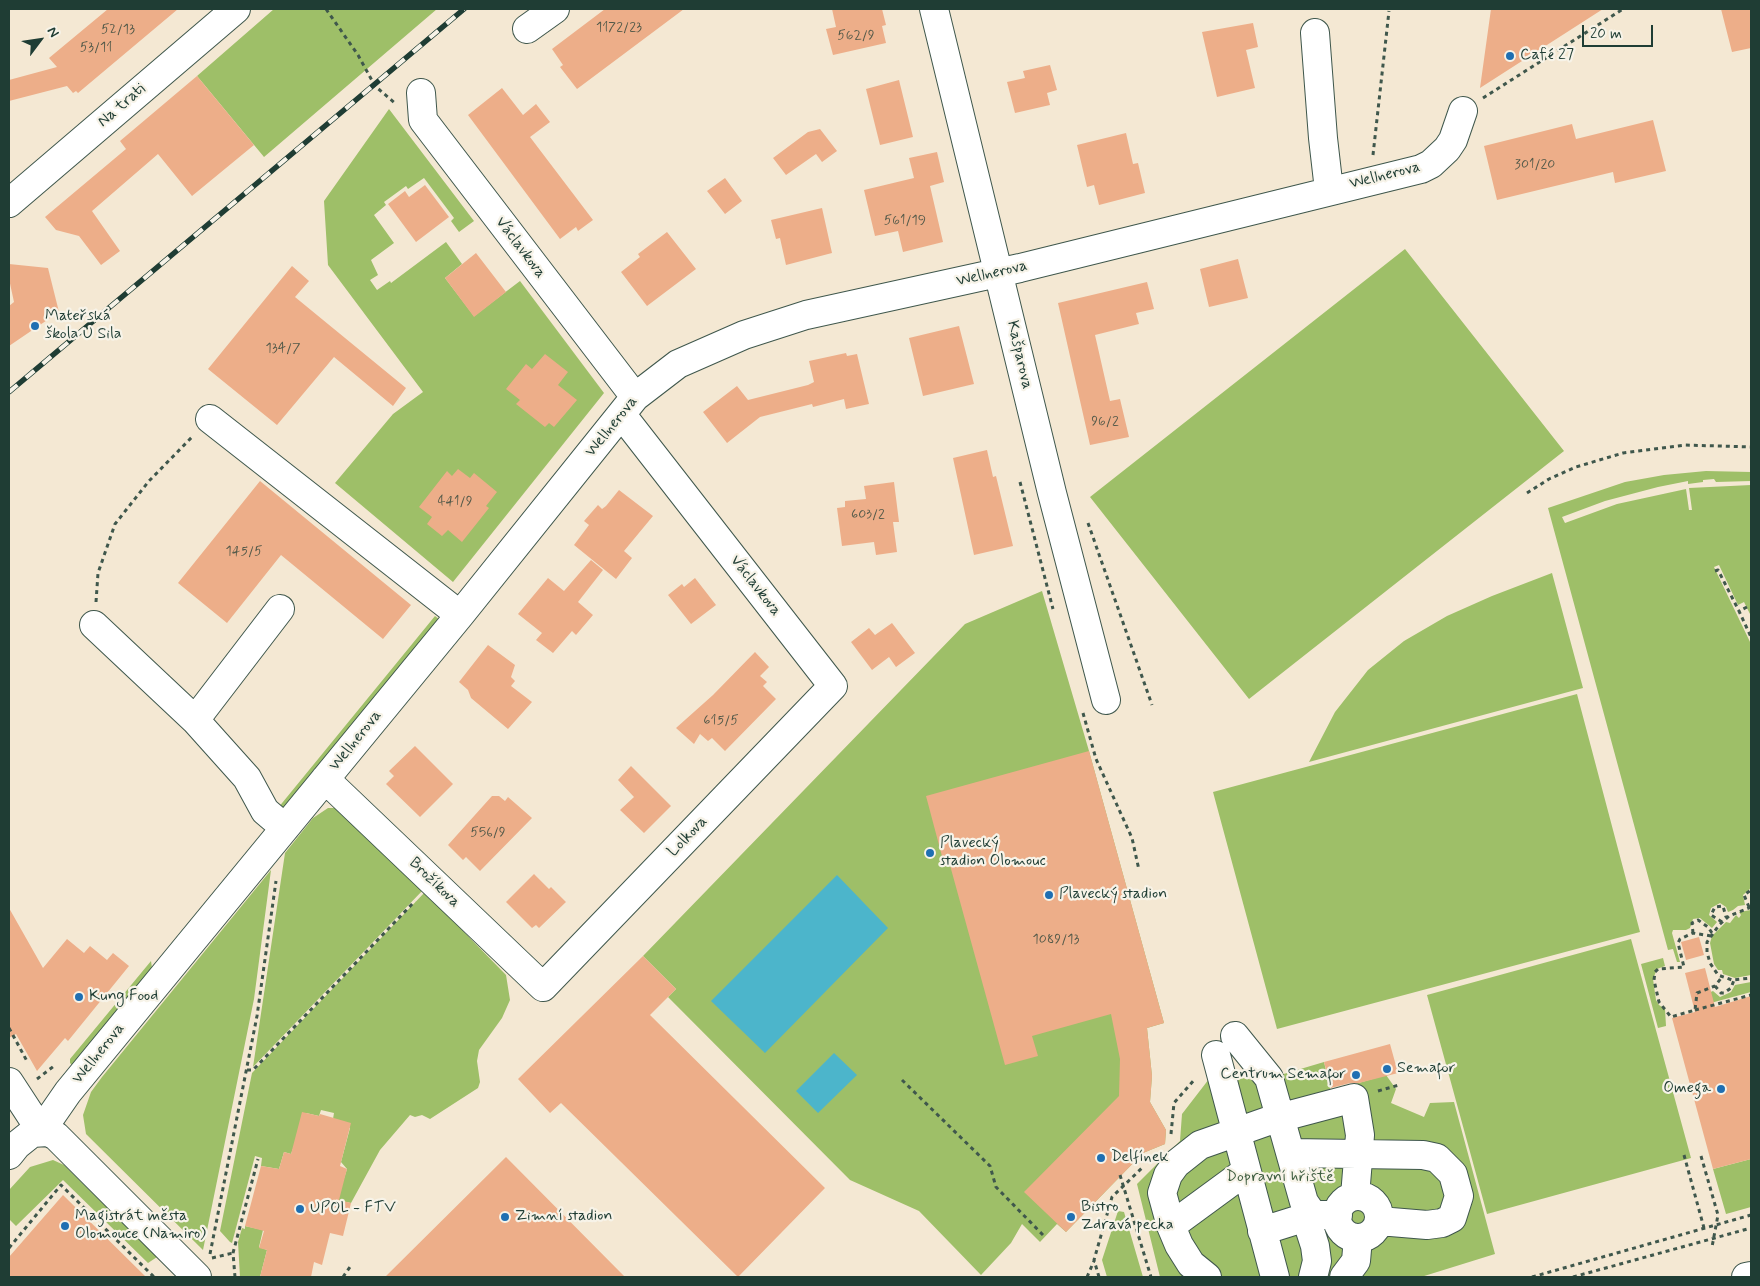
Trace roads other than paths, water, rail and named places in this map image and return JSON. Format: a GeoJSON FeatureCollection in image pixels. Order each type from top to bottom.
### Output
{"type":"FeatureCollection","features":[{"type":"Feature","properties":{"kind":"street","name":"Na trati"},"geometry":{"type":"LineString","coordinates":[[9,203],[236,9]]}},
{"type":"Feature","properties":{"kind":"street"},"geometry":{"type":"LineString","coordinates":[[527,29],[555,9]]}},
{"type":"Feature","properties":{"kind":"street","name":"Kašparova"},"geometry":{"type":"LineString","coordinates":[[934,9],[1000,272],[1052,492],[1106,700]]}},
{"type":"Feature","properties":{"kind":"street"},"geometry":{"type":"LineString","coordinates":[[1314,32],[1329,190]]}},
{"type":"Feature","properties":{"kind":"street","name":"Václavkova"},"geometry":{"type":"LineString","coordinates":[[421,92],[423,120],[628,406],[833,686]]}},
{"type":"Feature","properties":{"kind":"street","name":"Wellnerova"},"geometry":{"type":"LineString","coordinates":[[9,1155],[25,1138],[41,1131],[60,1102],[460,615],[628,406],[678,364],[744,335],[806,315],[1000,272],[1421,169],[1431,164],[1453,140],[1463,110]]}},
{"type":"Feature","properties":{"kind":"street"},"geometry":{"type":"LineString","coordinates":[[210,419],[460,615]]}},
{"type":"Feature","properties":{"kind":"street"},"geometry":{"type":"LineString","coordinates":[[195,720],[280,609]]}},
{"type":"Feature","properties":{"kind":"street"},"geometry":{"type":"LineString","coordinates":[[94,624],[195,720],[246,778],[265,811],[285,828]]}},
{"type":"Feature","properties":{"kind":"street","name":"Lolkova"},"geometry":{"type":"LineString","coordinates":[[542,987],[833,686]]}},
{"type":"Feature","properties":{"kind":"street","name":"Brožíkova"},"geometry":{"type":"LineString","coordinates":[[325,779],[542,987]]}},
{"type":"Feature","properties":{"kind":"street"},"geometry":{"type":"LineString","coordinates":[[1235,1036],[1269,1078],[1304,1202],[1328,1211],[1341,1228],[1351,1236],[1368,1230],[1442,1223],[1452,1218],[1459,1196],[1457,1184],[1453,1174],[1437,1158],[1410,1154],[1291,1153]]}},
{"type":"Feature","properties":{"kind":"street"},"geometry":{"type":"LineString","coordinates":[[1216,1056],[1275,1277]]}},
{"type":"Feature","properties":{"kind":"street"},"geometry":{"type":"LineString","coordinates":[[9,1082],[41,1131],[56,1136],[202,1268]]}},
{"type":"Feature","properties":{"kind":"street"},"geometry":{"type":"LineString","coordinates":[[1194,1273],[1170,1226],[1162,1192],[1168,1175],[1176,1164],[1200,1145],[1236,1131],[1361,1096],[1360,1154],[1328,1211],[1315,1246],[1317,1261],[1313,1277]]}},
{"type":"Feature","properties":{"kind":"street"},"geometry":{"type":"LineString","coordinates":[[1170,1226],[1246,1171]]}},
{"type":"Feature","properties":{"kind":"street"},"geometry":{"type":"LineString","coordinates":[[1262,1231],[1368,1198],[1377,1208],[1356,1262],[1344,1277]]}},
{"type":"Feature","properties":{"kind":"street"},"geometry":{"type":"LineString","coordinates":[[1746,1277],[1751,1276]]}},
{"type":"Feature","properties":{"kind":"water"},"geometry":{"type":"Polygon","coordinates":[[[837,875],[888,928],[765,1053],[711,1001],[837,875]]]}},
{"type":"Feature","properties":{"kind":"water"},"geometry":{"type":"Polygon","coordinates":[[[834,1053],[857,1075],[818,1113],[796,1091],[834,1053]]]}},
{"type":"Feature","properties":{"kind":"railway"},"geometry":{"type":"LineString","coordinates":[[9,392],[464,9]]}},
{"type":"Feature","properties":{"kind":"place","name":"Café 27"},"geometry":{"type":"Point","coordinates":[1510,56]}},
{"type":"Feature","properties":{"kind":"place","name":"Mateřská škola U Sila"},"geometry":{"type":"Point","coordinates":[35,326]}},
{"type":"Feature","properties":{"kind":"place","name":"Plavecký stadion Olomouc"},"geometry":{"type":"Point","coordinates":[930,853]}},
{"type":"Feature","properties":{"kind":"place","name":"Plavecký stadion"},"geometry":{"type":"Point","coordinates":[1049,895]}},
{"type":"Feature","properties":{"kind":"place","name":"Kung Food"},"geometry":{"type":"Point","coordinates":[79,997]}},
{"type":"Feature","properties":{"kind":"place","name":"Semafor"},"geometry":{"type":"Point","coordinates":[1387,1069]}},
{"type":"Feature","properties":{"kind":"place","name":"Centrum Semafor"},"geometry":{"type":"Point","coordinates":[1356,1075]}},
{"type":"Feature","properties":{"kind":"place","name":"Omega"},"geometry":{"type":"Point","coordinates":[1721,1089]}},
{"type":"Feature","properties":{"kind":"place","name":"Delfínek"},"geometry":{"type":"Point","coordinates":[1101,1158]}},
{"type":"Feature","properties":{"kind":"place","name":"UPOL - FTV"},"geometry":{"type":"Point","coordinates":[300,1209]}},
{"type":"Feature","properties":{"kind":"place","name":"Zimní stadion"},"geometry":{"type":"Point","coordinates":[505,1217]}},
{"type":"Feature","properties":{"kind":"place","name":"Bistro Zdravá pecka"},"geometry":{"type":"Point","coordinates":[1071,1217]}},
{"type":"Feature","properties":{"kind":"place","name":"Magistrát města Olomouce (Namiro)"},"geometry":{"type":"Point","coordinates":[65,1226]}},
{"type":"Feature","properties":{"kind":"park label","name":"Dopravní hřiště"},"geometry":{"type":"Point","coordinates":[1280,1178]}}]}
